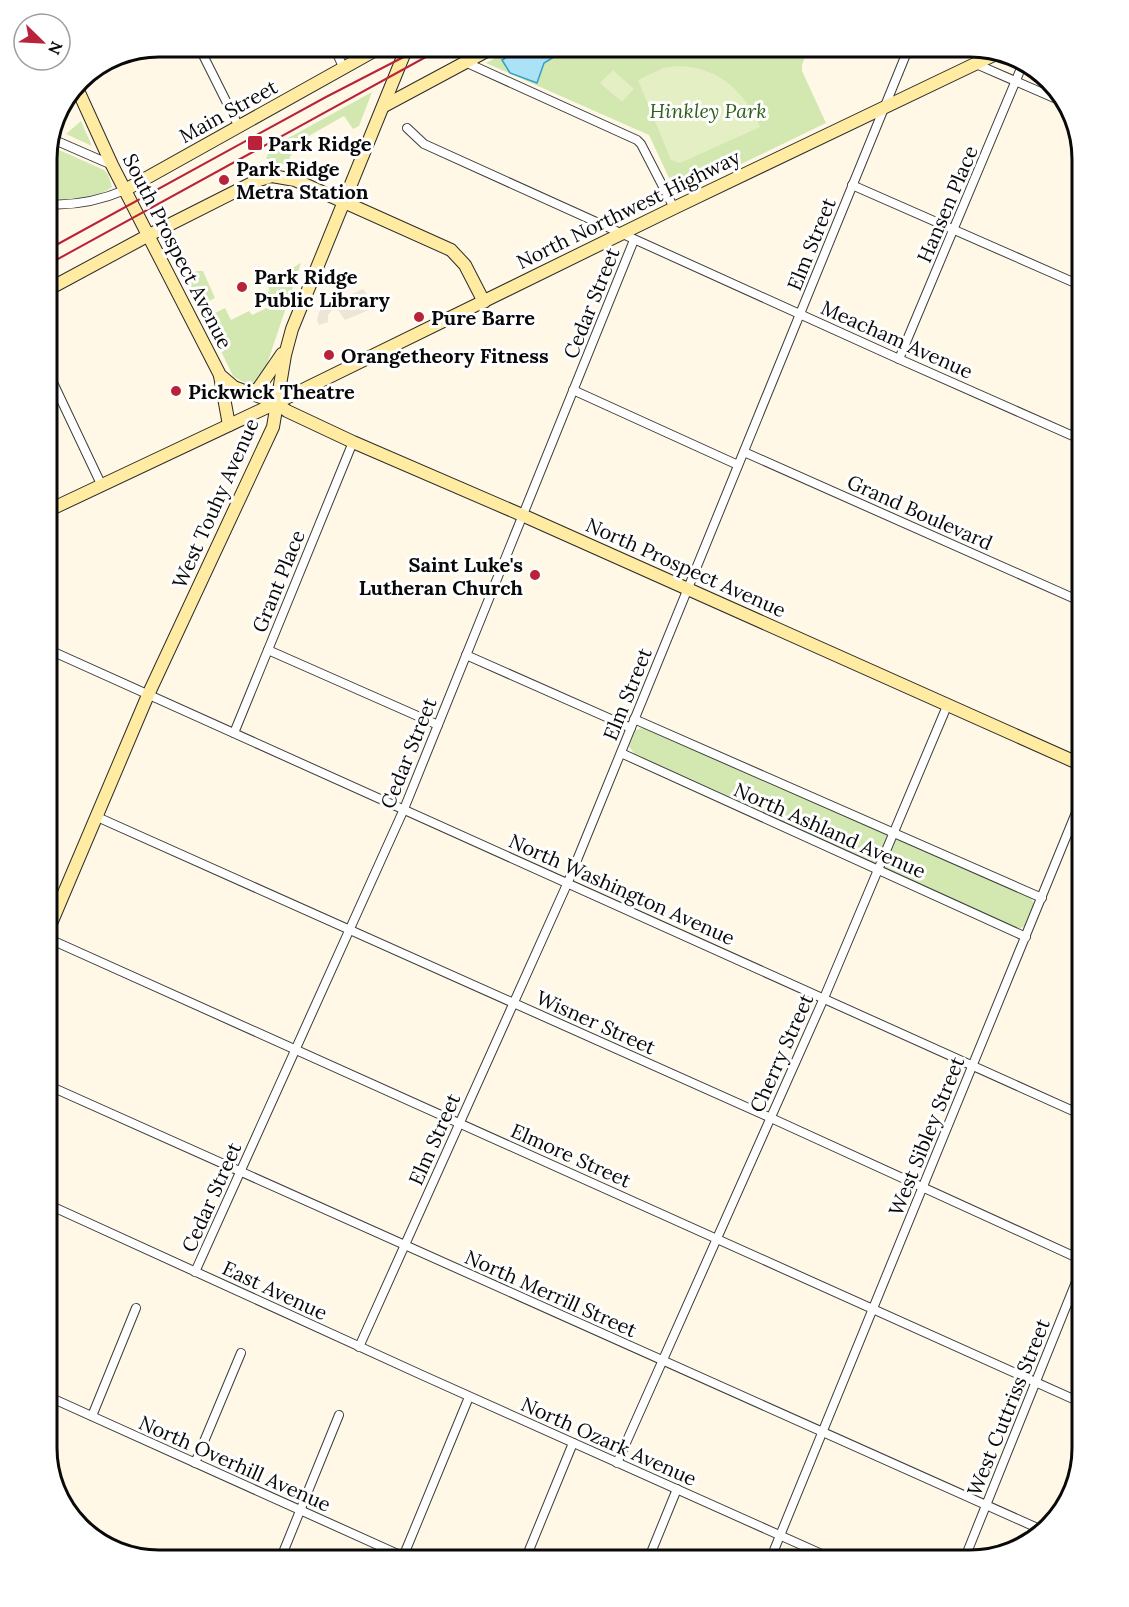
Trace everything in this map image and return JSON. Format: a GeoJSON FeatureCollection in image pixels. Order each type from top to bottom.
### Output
{"type":"FeatureCollection","features":[{"type":"Feature","properties":{"kind":"main road","name":"Main Street"},"geometry":{"type":"LineString","coordinates":[[125,190],[363,57]]}},
{"type":"Feature","properties":{"kind":"main road","name":"West Touhy Avenue"},"geometry":{"type":"LineString","coordinates":[[57,909],[148,695],[273,427],[286,348],[292,329],[403,57]]}},
{"type":"Feature","properties":{"kind":"main road"},"geometry":{"type":"LineString","coordinates":[[384,106],[475,57]]}},
{"type":"Feature","properties":{"kind":"main road","name":"North Northwest Highway"},"geometry":{"type":"LineString","coordinates":[[57,506],[276,403],[986,58]]}},
{"type":"Feature","properties":{"kind":"main road","name":"South Prospect Avenue"},"geometry":{"type":"LineString","coordinates":[[80,95],[112,165],[220,375],[227,383],[276,403]]}},
{"type":"Feature","properties":{"kind":"main road"},"geometry":{"type":"LineString","coordinates":[[57,285],[263,177],[280,176],[295,180],[451,250],[465,265],[484,302]]}},
{"type":"Feature","properties":{"kind":"main road"},"geometry":{"type":"LineString","coordinates":[[248,392],[258,389],[264,383],[286,348]]}},
{"type":"Feature","properties":{"kind":"main road"},"geometry":{"type":"LineString","coordinates":[[220,375],[229,425]]}},
{"type":"Feature","properties":{"kind":"main road","name":"North Prospect Avenue"},"geometry":{"type":"LineString","coordinates":[[276,403],[287,411],[353,442],[1072,760]]}},
{"type":"Feature","properties":{"kind":"street"},"geometry":{"type":"LineString","coordinates":[[204,57],[239,127]]}},
{"type":"Feature","properties":{"kind":"street"},"geometry":{"type":"LineString","coordinates":[[339,57],[344,69]]}},
{"type":"Feature","properties":{"kind":"street","name":"Elm Street"},"geometry":{"type":"LineString","coordinates":[[359,1347],[568,882],[905,57]]}},
{"type":"Feature","properties":{"kind":"street"},"geometry":{"type":"LineString","coordinates":[[465,62],[637,140],[674,208]]}},
{"type":"Feature","properties":{"kind":"street"},"geometry":{"type":"LineString","coordinates":[[976,63],[1050,96]]}},
{"type":"Feature","properties":{"kind":"street","name":"Hansen Place"},"geometry":{"type":"LineString","coordinates":[[899,359],[1020,71]]}},
{"type":"Feature","properties":{"kind":"street","name":"Meacham Avenue"},"geometry":{"type":"LineString","coordinates":[[407,128],[424,144],[1072,435]]}},
{"type":"Feature","properties":{"kind":"street"},"geometry":{"type":"LineString","coordinates":[[59,142],[112,165]]}},
{"type":"Feature","properties":{"kind":"street"},"geometry":{"type":"LineString","coordinates":[[852,185],[1072,281]]}},
{"type":"Feature","properties":{"kind":"street"},"geometry":{"type":"LineString","coordinates":[[57,204],[97,200],[125,190]]}},
{"type":"Feature","properties":{"kind":"street","name":"Cedar Street"},"geometry":{"type":"LineString","coordinates":[[195,1272],[404,809],[634,240]]}},
{"type":"Feature","properties":{"kind":"street"},"geometry":{"type":"LineString","coordinates":[[573,390],[738,465]]}},
{"type":"Feature","properties":{"kind":"street"},"geometry":{"type":"LineString","coordinates":[[57,391],[101,484]]}},
{"type":"Feature","properties":{"kind":"street","name":"Grant Place"},"geometry":{"type":"LineString","coordinates":[[234,733],[353,442]]}},
{"type":"Feature","properties":{"kind":"street","name":"Grand Boulevard"},"geometry":{"type":"LineString","coordinates":[[744,452],[1072,597]]}},
{"type":"Feature","properties":{"kind":"street"},"geometry":{"type":"LineString","coordinates":[[268,650],[438,725]]}},
{"type":"Feature","properties":{"kind":"street","name":"North Washington Avenue"},"geometry":{"type":"LineString","coordinates":[[57,654],[1072,1110]]}},
{"type":"Feature","properties":{"kind":"street","name":"North Ashland Avenue"},"geometry":{"type":"LineString","coordinates":[[466,655],[893,833],[1042,898]]}},
{"type":"Feature","properties":{"kind":"street","name":"Cherry Street"},"geometry":{"type":"LineString","coordinates":[[617,1463],[824,998],[947,706]]}},
{"type":"Feature","properties":{"kind":"street","name":"North Ashland Avenue"},"geometry":{"type":"LineString","coordinates":[[621,753],[1026,937]]}},
{"type":"Feature","properties":{"kind":"street","name":"Wisner Street"},"geometry":{"type":"LineString","coordinates":[[95,816],[1072,1255]]}},
{"type":"Feature","properties":{"kind":"street","name":"West Sibley Street"},"geometry":{"type":"LineString","coordinates":[[774,1550],[1072,825]]}},
{"type":"Feature","properties":{"kind":"street","name":"Elmore Street"},"geometry":{"type":"LineString","coordinates":[[57,942],[1072,1398]]}},
{"type":"Feature","properties":{"kind":"street","name":"North Merrill Street"},"geometry":{"type":"LineString","coordinates":[[57,1089],[1035,1527]]}},
{"type":"Feature","properties":{"kind":"street","name":"East Avenue"},"geometry":{"type":"LineString","coordinates":[[57,1209],[424,1376]]}},
{"type":"Feature","properties":{"kind":"street","name":"West Cuttriss Street"},"geometry":{"type":"LineString","coordinates":[[968,1550],[1072,1294]]}},
{"type":"Feature","properties":{"kind":"street"},"geometry":{"type":"LineString","coordinates":[[92,1416],[136,1308]]}},
{"type":"Feature","properties":{"kind":"street"},"geometry":{"type":"LineString","coordinates":[[195,1463],[241,1353]]}},
{"type":"Feature","properties":{"kind":"street","name":"North Ozark Avenue"},"geometry":{"type":"LineString","coordinates":[[424,1376],[780,1536]]}},
{"type":"Feature","properties":{"kind":"street"},"geometry":{"type":"LineString","coordinates":[[410,1550],[469,1397]]}},
{"type":"Feature","properties":{"kind":"street","name":"North Overhill Avenue"},"geometry":{"type":"LineString","coordinates":[[57,1401],[387,1550]]}},
{"type":"Feature","properties":{"kind":"street"},"geometry":{"type":"LineString","coordinates":[[284,1550],[339,1415]]}},
{"type":"Feature","properties":{"kind":"street"},"geometry":{"type":"LineString","coordinates":[[529,1550],[573,1443]]}},
{"type":"Feature","properties":{"kind":"street"},"geometry":{"type":"LineString","coordinates":[[652,1550],[677,1490]]}},
{"type":"Feature","properties":{"kind":"street"},"geometry":{"type":"LineString","coordinates":[[780,1536],[812,1550]]}},
{"type":"Feature","properties":{"kind":"green space","name":"Hinkley Park"},"geometry":{"type":"Polygon","coordinates":[[[497,57],[805,57],[802,71],[826,123],[677,195],[649,135],[486,63],[497,57]]]}},
{"type":"Feature","properties":{"kind":"green space"},"geometry":{"type":"Polygon","coordinates":[[[677,66],[705,70],[728,83],[746,102],[760,127],[680,163],[671,160],[638,80],[663,68],[677,66]]]}},
{"type":"Feature","properties":{"kind":"green space"},"geometry":{"type":"Polygon","coordinates":[[[613,70],[634,89],[622,102],[600,83],[613,70]]]}},
{"type":"Feature","properties":{"kind":"green space"},"geometry":{"type":"Polygon","coordinates":[[[372,92],[359,126],[353,129],[344,116],[298,142],[287,163],[279,166],[266,158],[272,147],[372,92]]]}},
{"type":"Feature","properties":{"kind":"green space"},"geometry":{"type":"Polygon","coordinates":[[[81,121],[92,146],[66,134],[81,121]]]}},
{"type":"Feature","properties":{"kind":"green space"},"geometry":{"type":"Polygon","coordinates":[[[57,149],[104,170],[108,174],[112,187],[97,195],[72,199],[57,198],[57,149]]]}},
{"type":"Feature","properties":{"kind":"green space"},"geometry":{"type":"Polygon","coordinates":[[[301,263],[263,376],[256,384],[241,381],[233,376],[205,318],[225,308],[231,320],[249,311],[252,315],[271,306],[266,293],[270,291],[266,283],[301,263]]]}},
{"type":"Feature","properties":{"kind":"green space"},"geometry":{"type":"Polygon","coordinates":[[[197,271],[203,271],[215,298],[199,306],[186,277],[197,271]]]}},
{"type":"Feature","properties":{"kind":"green space"},"geometry":{"type":"Polygon","coordinates":[[[641,728],[650,729],[1031,898],[1034,904],[1025,926],[1019,929],[635,755],[629,746],[635,731],[641,728]]]}},
{"type":"Feature","properties":{"kind":"shaded area"},"geometry":{"type":"Polygon","coordinates":[[[363,289],[371,300],[371,309],[345,320],[339,311],[332,310],[328,315],[328,322],[319,325],[317,321],[319,312],[330,296],[340,299],[363,289]]]}},
{"type":"Feature","properties":{"kind":"water"},"geometry":{"type":"Polygon","coordinates":[[[507,57],[554,57],[544,63],[537,83],[510,73],[502,60],[507,57]]]}},
{"type":"Feature","properties":{"kind":"railway"},"geometry":{"type":"LineString","coordinates":[[57,245],[404,57]]}},
{"type":"Feature","properties":{"kind":"railway"},"geometry":{"type":"LineString","coordinates":[[57,260],[426,57]]}},
{"type":"Feature","properties":{"kind":"place","name":"Park Ridge"},"geometry":{"type":"Point","coordinates":[255,143]}},
{"type":"Feature","properties":{"kind":"place","name":"Park Ridge Metra Station"},"geometry":{"type":"Point","coordinates":[224,180]}},
{"type":"Feature","properties":{"kind":"place","name":"Park Ridge Public Library"},"geometry":{"type":"Point","coordinates":[242,287]}},
{"type":"Feature","properties":{"kind":"place","name":"Pure Barre"},"geometry":{"type":"Point","coordinates":[419,317]}},
{"type":"Feature","properties":{"kind":"place","name":"Orangetheory Fitness"},"geometry":{"type":"Point","coordinates":[329,355]}},
{"type":"Feature","properties":{"kind":"place","name":"Pickwick Theatre"},"geometry":{"type":"Point","coordinates":[176,391]}},
{"type":"Feature","properties":{"kind":"place","name":"Saint Luke's Lutheran Church"},"geometry":{"type":"Point","coordinates":[535,575]}}]}
